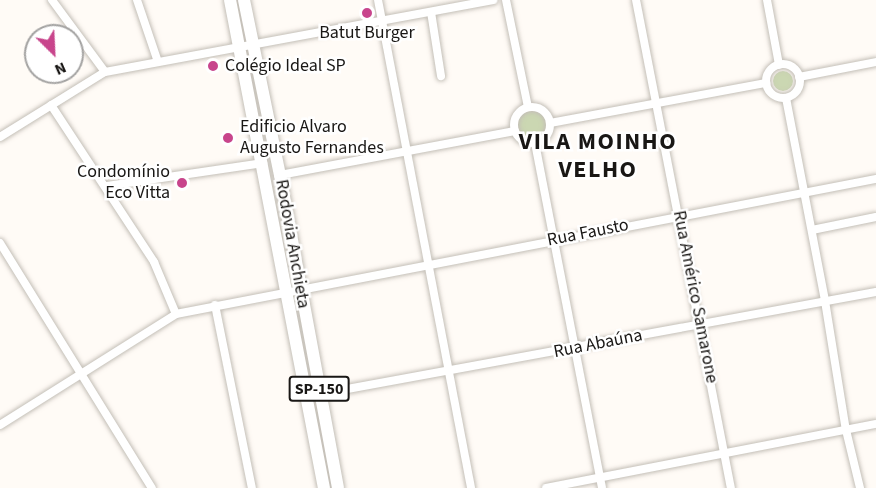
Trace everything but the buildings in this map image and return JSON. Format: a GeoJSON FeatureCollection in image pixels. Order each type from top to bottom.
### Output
{"type":"FeatureCollection","features":[{"type":"Feature","properties":{"kind":"highway","name":"Rodovia Anchieta"},"geometry":{"type":"LineString","coordinates":[[230,0],[263,163],[321,394],[338,488]]}},
{"type":"Feature","properties":{"kind":"highway","name":"Rodovia Anchieta"},"geometry":{"type":"LineString","coordinates":[[244,0],[280,175],[294,291],[324,488]]}},
{"type":"Feature","properties":{"kind":"street"},"geometry":{"type":"LineString","coordinates":[[52,0],[105,72]]}},
{"type":"Feature","properties":{"kind":"street"},"geometry":{"type":"LineString","coordinates":[[136,0],[158,62]]}},
{"type":"Feature","properties":{"kind":"street"},"geometry":{"type":"LineString","coordinates":[[378,0],[471,488]]}},
{"type":"Feature","properties":{"kind":"street"},"geometry":{"type":"LineString","coordinates":[[0,137],[105,72],[240,49],[493,0]]}},
{"type":"Feature","properties":{"kind":"street"},"geometry":{"type":"LineString","coordinates":[[506,0],[528,107]]}},
{"type":"Feature","properties":{"kind":"street","name":"Rua Américo Samarone"},"geometry":{"type":"LineString","coordinates":[[636,0],[701,324],[731,488]]}},
{"type":"Feature","properties":{"kind":"street"},"geometry":{"type":"LineString","coordinates":[[767,0],[779,65]]}},
{"type":"Feature","properties":{"kind":"street"},"geometry":{"type":"LineString","coordinates":[[431,12],[441,76]]}},
{"type":"Feature","properties":{"kind":"street"},"geometry":{"type":"LineString","coordinates":[[799,77],[876,63]]}},
{"type":"Feature","properties":{"kind":"street"},"geometry":{"type":"LineString","coordinates":[[779,65],[792,67],[799,77],[797,90],[786,98],[773,95],[766,83],[769,72],[779,65]]}},
{"type":"Feature","properties":{"kind":"street"},"geometry":{"type":"LineString","coordinates":[[550,123],[766,83]]}},
{"type":"Feature","properties":{"kind":"street"},"geometry":{"type":"LineString","coordinates":[[786,98],[825,301],[846,429],[860,488]]}},
{"type":"Feature","properties":{"kind":"street"},"geometry":{"type":"LineString","coordinates":[[51,105],[154,262],[176,314]]}},
{"type":"Feature","properties":{"kind":"street"},"geometry":{"type":"LineString","coordinates":[[528,107],[540,109],[550,123],[544,138],[535,143],[525,142],[515,131],[516,116],[528,107]]}},
{"type":"Feature","properties":{"kind":"street"},"geometry":{"type":"LineString","coordinates":[[280,175],[515,131]]}},
{"type":"Feature","properties":{"kind":"street"},"geometry":{"type":"LineString","coordinates":[[535,143],[602,488]]}},
{"type":"Feature","properties":{"kind":"street"},"geometry":{"type":"LineString","coordinates":[[106,186],[263,163]]}},
{"type":"Feature","properties":{"kind":"street","name":"Rua Fausto"},"geometry":{"type":"LineString","coordinates":[[0,425],[176,314],[555,239],[876,179]]}},
{"type":"Feature","properties":{"kind":"street"},"geometry":{"type":"LineString","coordinates":[[812,230],[876,217]]}},
{"type":"Feature","properties":{"kind":"street"},"geometry":{"type":"LineString","coordinates":[[0,243],[80,376],[152,488]]}},
{"type":"Feature","properties":{"kind":"street","name":"Rua Abaúna"},"geometry":{"type":"LineString","coordinates":[[321,394],[574,350],[876,292]]}},
{"type":"Feature","properties":{"kind":"street"},"geometry":{"type":"LineString","coordinates":[[215,305],[252,488]]}},
{"type":"Feature","properties":{"kind":"street"},"geometry":{"type":"LineString","coordinates":[[546,488],[876,424]]}},
{"type":"Feature","properties":{"kind":"green space"},"geometry":{"type":"Polygon","coordinates":[[[783,71],[790,74],[793,81],[790,88],[783,91],[776,88],[773,81],[776,74],[783,71]]]}},
{"type":"Feature","properties":{"kind":"green space"},"geometry":{"type":"Polygon","coordinates":[[[532,110],[543,114],[547,125],[543,136],[532,140],[521,136],[517,125],[521,114],[532,110]]]}},
{"type":"Feature","properties":{"kind":"place","name":"Batut Burger"},"geometry":{"type":"Point","coordinates":[367,13]}},
{"type":"Feature","properties":{"kind":"place","name":"Colégio Ideal SP"},"geometry":{"type":"Point","coordinates":[213,66]}},
{"type":"Feature","properties":{"kind":"place","name":"Edificio Alvaro Augusto Fernandes"},"geometry":{"type":"Point","coordinates":[228,138]}},
{"type":"Feature","properties":{"kind":"place","name":"Condomínio Eco Vitta"},"geometry":{"type":"Point","coordinates":[182,183]}},
{"type":"Feature","properties":{"kind":"district","name":"VILA MOINHO VELHO"},"geometry":{"type":"Point","coordinates":[598,156]}}]}
